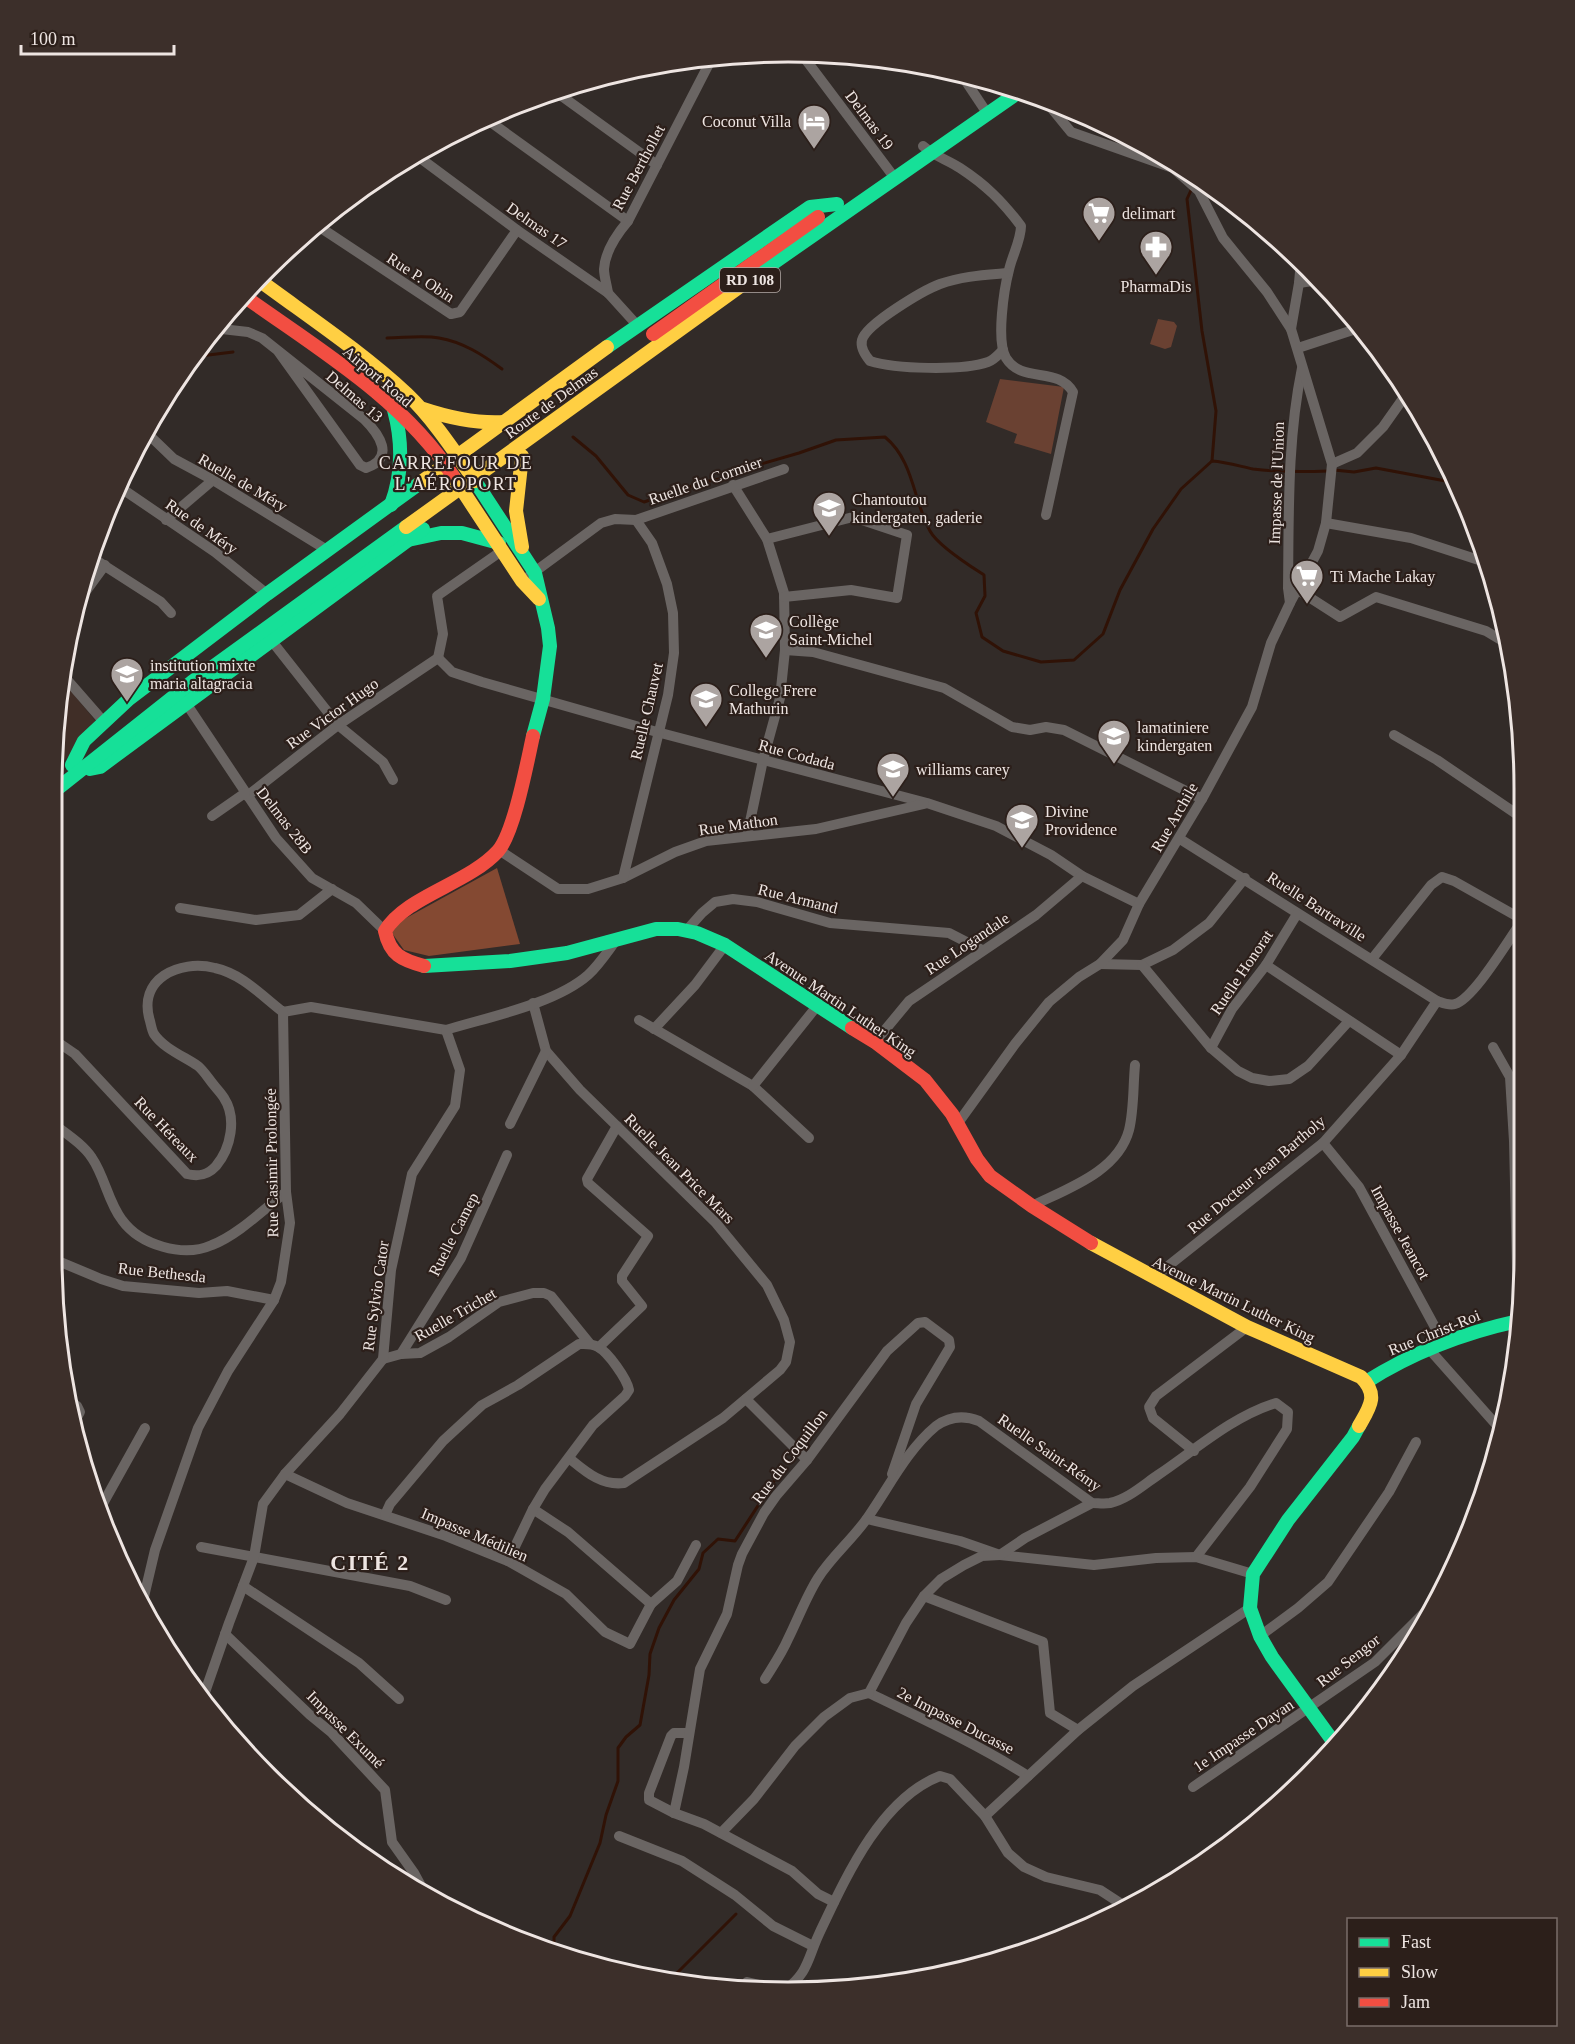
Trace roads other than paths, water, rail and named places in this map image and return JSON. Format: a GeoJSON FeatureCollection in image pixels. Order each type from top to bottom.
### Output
{"type":"FeatureCollection","features":[{"type":"Feature","properties":{"kind":"main road","name":"Route de Delmas"},"geometry":{"type":"LineString","coordinates":[[985,110],[1001,94]]}},
{"type":"Feature","properties":{"kind":"main road","name":"Route de Delmas"},"geometry":{"type":"LineString","coordinates":[[61,777],[142,720],[267,621],[652,341],[891,173],[985,110],[1010,97]]}},
{"type":"Feature","properties":{"kind":"main road"},"geometry":{"type":"LineString","coordinates":[[810,207],[840,208],[831,234],[522,456],[480,487],[469,499],[408,540],[100,767],[75,769],[84,741],[129,699],[267,594],[446,465],[455,452],[505,422],[638,325],[810,207]]}},
{"type":"Feature","properties":{"kind":"main road","name":"Airport Road"},"geometry":{"type":"LineString","coordinates":[[265,284],[364,358],[407,394],[422,409],[455,452]]}},
{"type":"Feature","properties":{"kind":"main road","name":"Airport Road"},"geometry":{"type":"LineString","coordinates":[[250,300],[365,382],[416,429],[446,465],[469,499]]}},
{"type":"Feature","properties":{"kind":"main road"},"geometry":{"type":"LineString","coordinates":[[422,409],[465,422],[486,424],[505,422]]}},
{"type":"Feature","properties":{"kind":"main road"},"geometry":{"type":"LineString","coordinates":[[391,505],[398,489],[402,468],[400,429],[394,410]]}},
{"type":"Feature","properties":{"kind":"main road"},"geometry":{"type":"LineString","coordinates":[[455,452],[529,564]]}},
{"type":"Feature","properties":{"kind":"main road"},"geometry":{"type":"LineString","coordinates":[[385,931],[391,921],[419,902],[474,872],[499,850],[510,828],[543,699],[550,646],[548,628],[516,511],[522,456]]}},
{"type":"Feature","properties":{"kind":"main road"},"geometry":{"type":"LineString","coordinates":[[469,499],[522,581],[541,601]]}},
{"type":"Feature","properties":{"kind":"main road"},"geometry":{"type":"LineString","coordinates":[[408,540],[441,533],[462,533],[501,547]]}},
{"type":"Feature","properties":{"kind":"main road","name":"Route de Delmas"},"geometry":{"type":"LineString","coordinates":[[61,783],[75,769]]}},
{"type":"Feature","properties":{"kind":"main road","name":"Avenue Martin Luther King"},"geometry":{"type":"LineString","coordinates":[[385,931],[388,945],[394,951],[410,962],[424,966],[458,962],[510,961],[567,953],[656,929],[686,931],[725,945],[876,1042],[925,1080],[958,1124],[977,1159],[990,1176],[1032,1206],[1088,1242],[1153,1278],[1247,1327],[1360,1377],[1366,1382]]}},
{"type":"Feature","properties":{"kind":"main road","name":"Rue Christ-Roi"},"geometry":{"type":"LineString","coordinates":[[1366,1382],[1383,1370],[1443,1342],[1480,1329],[1510,1323]]}},
{"type":"Feature","properties":{"kind":"main road"},"geometry":{"type":"LineString","coordinates":[[1331,1738],[1272,1657],[1260,1636],[1250,1608],[1253,1574],[1288,1520],[1353,1437],[1372,1404],[1371,1392],[1366,1382]]}},
{"type":"Feature","properties":{"kind":"street","name":"Delmas 19"},"geometry":{"type":"LineString","coordinates":[[808,62],[891,173]]}},
{"type":"Feature","properties":{"kind":"street","name":"Rue Berthollet"},"geometry":{"type":"LineString","coordinates":[[608,293],[604,269],[609,250],[628,221],[708,66]]}},
{"type":"Feature","properties":{"kind":"street"},"geometry":{"type":"LineString","coordinates":[[968,84],[985,110]]}},
{"type":"Feature","properties":{"kind":"street"},"geometry":{"type":"LineString","coordinates":[[563,97],[657,165]]}},
{"type":"Feature","properties":{"kind":"street","name":"Rue Archile"},"geometry":{"type":"LineString","coordinates":[[1056,113],[1071,132],[1148,158]]}},
{"type":"Feature","properties":{"kind":"street"},"geometry":{"type":"LineString","coordinates":[[493,124],[628,221]]}},
{"type":"Feature","properties":{"kind":"street"},"geometry":{"type":"LineString","coordinates":[[927,149],[981,182],[1000,199],[1022,225],[1008,273],[1000,338],[1003,351],[1006,358],[1019,370],[1058,378],[1064,381],[1073,392],[1046,515]]}},
{"type":"Feature","properties":{"kind":"street","name":"Delmas 17"},"geometry":{"type":"LineString","coordinates":[[423,160],[517,230],[608,293],[638,325]]}},
{"type":"Feature","properties":{"kind":"street","name":"Rue Archile"},"geometry":{"type":"LineString","coordinates":[[958,1124],[1015,1044],[1049,1002],[1079,977],[1100,964],[1123,940],[1139,904],[1202,800],[1252,707],[1271,643],[1318,551],[1326,523],[1332,469],[1291,329],[1268,292],[1223,238],[1199,191],[1191,184]]}},
{"type":"Feature","properties":{"kind":"street","name":"Rue P. Obin"},"geometry":{"type":"LineString","coordinates":[[324,230],[451,314],[460,312],[517,230]]}},
{"type":"Feature","properties":{"kind":"street"},"geometry":{"type":"LineString","coordinates":[[1003,351],[996,358],[987,362],[948,368],[893,366],[870,361],[864,354],[862,339],[866,332],[885,316],[915,296],[939,284],[973,275],[1008,273]]}},
{"type":"Feature","properties":{"kind":"street"},"geometry":{"type":"LineString","coordinates":[[1291,329],[1300,273]]}},
{"type":"Feature","properties":{"kind":"street"},"geometry":{"type":"LineString","coordinates":[[1299,283],[1308,282]]}},
{"type":"Feature","properties":{"kind":"street","name":"Delmas 13"},"geometry":{"type":"LineString","coordinates":[[225,329],[248,332],[262,338],[370,425],[383,447],[382,454],[375,465],[366,468],[360,465],[278,351]]}},
{"type":"Feature","properties":{"kind":"street"},"geometry":{"type":"LineString","coordinates":[[1298,348],[1351,331]]}},
{"type":"Feature","properties":{"kind":"street","name":"Impasse de l'Union"},"geometry":{"type":"LineString","coordinates":[[1290,603],[1288,588],[1289,471],[1294,404],[1303,365]]}},
{"type":"Feature","properties":{"kind":"street"},"geometry":{"type":"LineString","coordinates":[[1332,469],[1357,453],[1383,427],[1401,401]]}},
{"type":"Feature","properties":{"kind":"street","name":"Ruelle de Méry"},"geometry":{"type":"LineString","coordinates":[[152,437],[174,459],[213,480],[327,550]]}},
{"type":"Feature","properties":{"kind":"street","name":"Ruelle du Cormier"},"geometry":{"type":"LineString","coordinates":[[522,581],[529,564],[601,524],[615,519],[636,520],[784,469]]}},
{"type":"Feature","properties":{"kind":"street"},"geometry":{"type":"LineString","coordinates":[[166,520],[213,480]]}},
{"type":"Feature","properties":{"kind":"street"},"geometry":{"type":"LineString","coordinates":[[733,485],[767,539],[784,597],[785,650],[780,698],[763,760],[747,836]]}},
{"type":"Feature","properties":{"kind":"street","name":"Rue de Méry"},"geometry":{"type":"LineString","coordinates":[[125,491],[223,558],[267,594]]}},
{"type":"Feature","properties":{"kind":"street"},"geometry":{"type":"LineString","coordinates":[[767,539],[853,517],[906,536],[897,598],[851,590],[784,597]]}},
{"type":"Feature","properties":{"kind":"street","name":"Ruelle Chauvet"},"geometry":{"type":"LineString","coordinates":[[623,878],[657,732],[668,695],[674,653],[673,613],[667,584],[652,543],[636,520]]}},
{"type":"Feature","properties":{"kind":"street"},"geometry":{"type":"LineString","coordinates":[[1326,523],[1411,538],[1477,559]]}},
{"type":"Feature","properties":{"kind":"street"},"geometry":{"type":"LineString","coordinates":[[438,658],[443,634],[437,596],[501,547]]}},
{"type":"Feature","properties":{"kind":"street"},"geometry":{"type":"LineString","coordinates":[[98,561],[161,602],[171,613]]}},
{"type":"Feature","properties":{"kind":"street"},"geometry":{"type":"LineString","coordinates":[[91,585],[105,565]]}},
{"type":"Feature","properties":{"kind":"street"},"geometry":{"type":"LineString","coordinates":[[1298,590],[1340,617],[1376,597],[1486,631],[1498,638]]}},
{"type":"Feature","properties":{"kind":"street"},"geometry":{"type":"LineString","coordinates":[[271,640],[338,725],[383,762],[393,780]]}},
{"type":"Feature","properties":{"kind":"street"},"geometry":{"type":"LineString","coordinates":[[785,650],[813,652],[944,688],[1012,727],[1030,730],[1046,727],[1064,730],[1202,800]]}},
{"type":"Feature","properties":{"kind":"street","name":"Rue Codada"},"geometry":{"type":"LineString","coordinates":[[438,658],[452,672],[657,732],[927,803],[996,826],[1051,855],[1082,876],[1139,904]]}},
{"type":"Feature","properties":{"kind":"street","name":"Rue Victor Hugo"},"geometry":{"type":"LineString","coordinates":[[212,816],[246,794],[338,725],[438,658]]}},
{"type":"Feature","properties":{"kind":"street"},"geometry":{"type":"LineString","coordinates":[[70,683],[104,722]]}},
{"type":"Feature","properties":{"kind":"street","name":"Delmas 28B"},"geometry":{"type":"LineString","coordinates":[[186,703],[276,838],[312,878],[356,903],[385,931]]}},
{"type":"Feature","properties":{"kind":"street"},"geometry":{"type":"LineString","coordinates":[[1394,735],[1437,760],[1514,811]]}},
{"type":"Feature","properties":{"kind":"street","name":"Rue Mathon"},"geometry":{"type":"LineString","coordinates":[[499,850],[558,889],[588,890],[623,878],[675,852],[706,840],[816,829],[927,803]]}},
{"type":"Feature","properties":{"kind":"street","name":"Ruelle Bartraville"},"geometry":{"type":"LineString","coordinates":[[1180,838],[1437,1001]]}},
{"type":"Feature","properties":{"kind":"street","name":"Rue Logandale"},"geometry":{"type":"LineString","coordinates":[[876,1042],[909,1001],[1036,915],[1082,876]]}},
{"type":"Feature","properties":{"kind":"street"},"geometry":{"type":"LineString","coordinates":[[1372,959],[1431,885],[1442,877],[1454,881],[1514,915]]}},
{"type":"Feature","properties":{"kind":"street"},"geometry":{"type":"LineString","coordinates":[[1100,964],[1142,965],[1173,950],[1209,924],[1245,878]]}},
{"type":"Feature","properties":{"kind":"street"},"geometry":{"type":"LineString","coordinates":[[180,908],[256,920],[299,915],[332,889]]}},
{"type":"Feature","properties":{"kind":"street","name":"Rue Armand"},"geometry":{"type":"LineString","coordinates":[[686,931],[715,902],[733,899],[757,902],[830,923],[949,933],[982,950]]}},
{"type":"Feature","properties":{"kind":"street","name":"Ruelle Honorat"},"geometry":{"type":"LineString","coordinates":[[1211,1048],[1232,1009],[1266,964],[1297,914]]}},
{"type":"Feature","properties":{"kind":"street"},"geometry":{"type":"LineString","coordinates":[[1437,1001],[1450,1005],[1458,1004],[1477,985],[1514,933]]}},
{"type":"Feature","properties":{"kind":"street"},"geometry":{"type":"LineString","coordinates":[[283,1012],[311,1007],[446,1030],[562,992],[588,975],[617,939]]}},
{"type":"Feature","properties":{"kind":"street"},"geometry":{"type":"LineString","coordinates":[[654,1029],[695,985],[725,945]]}},
{"type":"Feature","properties":{"kind":"street"},"geometry":{"type":"LineString","coordinates":[[1266,964],[1401,1055]]}},
{"type":"Feature","properties":{"kind":"street","name":"Ruelle Honorat"},"geometry":{"type":"LineString","coordinates":[[1142,965],[1211,1048],[1238,1071],[1252,1078],[1269,1081],[1289,1079],[1308,1066],[1349,1021]]}},
{"type":"Feature","properties":{"kind":"street","name":"Rue Héreaux"},"geometry":{"type":"LineString","coordinates":[[61,1044],[75,1054],[188,1174],[203,1175],[212,1170],[220,1160],[229,1141],[231,1119],[225,1099],[200,1067],[178,1055],[154,1034],[146,1009],[151,989],[168,971],[190,966],[214,968],[239,977],[283,1012]]}},
{"type":"Feature","properties":{"kind":"street","name":"Rue Docteur Jean Bartholy"},"geometry":{"type":"LineString","coordinates":[[1153,1278],[1323,1143],[1401,1055],[1437,1001]]}},
{"type":"Feature","properties":{"kind":"street","name":"Ruelle Jean Price Mars"},"geometry":{"type":"LineString","coordinates":[[533,1003],[546,1051],[580,1090],[716,1223],[767,1285],[784,1320],[790,1342],[786,1362],[780,1370],[746,1399]]}},
{"type":"Feature","properties":{"kind":"street"},"geometry":{"type":"LineString","coordinates":[[753,1086],[817,1006]]}},
{"type":"Feature","properties":{"kind":"street","name":"Rue Casimir Prolongée"},"geometry":{"type":"LineString","coordinates":[[145,1594],[155,1550],[198,1428],[228,1371],[274,1300],[281,1282],[290,1223],[286,1192],[283,1012]]}},
{"type":"Feature","properties":{"kind":"street"},"geometry":{"type":"LineString","coordinates":[[639,1020],[753,1086],[809,1138]]}},
{"type":"Feature","properties":{"kind":"street","name":"Rue Sylvio Cator"},"geometry":{"type":"LineString","coordinates":[[206,1690],[254,1557],[263,1504],[285,1474],[340,1414],[383,1359],[391,1270],[412,1174],[455,1106],[460,1070],[446,1030]]}},
{"type":"Feature","properties":{"kind":"street"},"geometry":{"type":"LineString","coordinates":[[1493,1047],[1510,1077],[1514,1119]]}},
{"type":"Feature","properties":{"kind":"street"},"geometry":{"type":"LineString","coordinates":[[510,1124],[546,1051]]}},
{"type":"Feature","properties":{"kind":"street"},"geometry":{"type":"LineString","coordinates":[[1032,1206],[1085,1180],[1117,1153],[1129,1131],[1135,1065]]}},
{"type":"Feature","properties":{"kind":"street"},"geometry":{"type":"LineString","coordinates":[[385,1515],[390,1504],[443,1441],[482,1405],[518,1385],[579,1344],[594,1346],[642,1306],[622,1281],[622,1276],[648,1236],[588,1183],[587,1179],[617,1126]]}},
{"type":"Feature","properties":{"kind":"street"},"geometry":{"type":"LineString","coordinates":[[61,1130],[89,1154],[122,1220],[138,1237],[158,1246],[194,1250],[212,1246],[242,1227],[286,1192]]}},
{"type":"Feature","properties":{"kind":"street","name":"Impasse Jeancot"},"geometry":{"type":"LineString","coordinates":[[1323,1143],[1359,1187],[1443,1342]]}},
{"type":"Feature","properties":{"kind":"street","name":"Ruelle Camep"},"geometry":{"type":"LineString","coordinates":[[401,1354],[461,1258],[507,1155]]}},
{"type":"Feature","properties":{"kind":"street","name":"Rue Bethesda"},"geometry":{"type":"LineString","coordinates":[[61,1262],[123,1286],[199,1293],[227,1291],[274,1300]]}},
{"type":"Feature","properties":{"kind":"street","name":"Ruelle Trichet"},"geometry":{"type":"LineString","coordinates":[[383,1359],[401,1354],[420,1353],[450,1336],[499,1302],[533,1293],[544,1293],[551,1296],[594,1346],[605,1352],[628,1383],[629,1390],[593,1425],[569,1458]]}},
{"type":"Feature","properties":{"kind":"street","name":"Rue du Coquillon"},"geometry":{"type":"LineString","coordinates":[[674,1813],[684,1767],[699,1669],[727,1614],[738,1565],[764,1513],[807,1460],[887,1351],[918,1323],[925,1322],[949,1340],[950,1347],[916,1404],[889,1483]]}},
{"type":"Feature","properties":{"kind":"street"},"geometry":{"type":"LineString","coordinates":[[1194,1451],[1153,1418],[1149,1407],[1156,1396],[1247,1327]]}},
{"type":"Feature","properties":{"kind":"street"},"geometry":{"type":"LineString","coordinates":[[1429,1349],[1494,1422]]}},
{"type":"Feature","properties":{"kind":"street"},"geometry":{"type":"LineString","coordinates":[[508,1562],[533,1509],[569,1458],[588,1474],[600,1480],[615,1484],[624,1483],[723,1418],[746,1399],[807,1460]]}},
{"type":"Feature","properties":{"kind":"street","name":"Ruelle Saint-Rémy"},"geometry":{"type":"LineString","coordinates":[[765,1679],[787,1642],[800,1611],[819,1576],[867,1519],[889,1483],[918,1445],[937,1425],[961,1416],[986,1425],[1092,1503],[1113,1502],[1135,1492],[1258,1408],[1276,1403],[1288,1412],[1287,1429],[1250,1487],[1196,1557]]}},
{"type":"Feature","properties":{"kind":"street"},"geometry":{"type":"LineString","coordinates":[[104,1501],[145,1428]]}},
{"type":"Feature","properties":{"kind":"street"},"geometry":{"type":"LineString","coordinates":[[1260,1636],[1328,1582],[1389,1492],[1416,1442]]}},
{"type":"Feature","properties":{"kind":"street","name":"Impasse Médilien"},"geometry":{"type":"LineString","coordinates":[[285,1474],[347,1503],[446,1536],[508,1562],[566,1594],[605,1632],[630,1644],[651,1604]]}},
{"type":"Feature","properties":{"kind":"street"},"geometry":{"type":"LineString","coordinates":[[1000,1555],[1025,1538],[1092,1503]]}},
{"type":"Feature","properties":{"kind":"street"},"geometry":{"type":"LineString","coordinates":[[533,1509],[568,1533],[651,1604],[677,1581],[696,1545]]}},
{"type":"Feature","properties":{"kind":"street"},"geometry":{"type":"LineString","coordinates":[[867,1519],[950,1539],[1000,1555]]}},
{"type":"Feature","properties":{"kind":"street"},"geometry":{"type":"LineString","coordinates":[[201,1547],[410,1586],[446,1600]]}},
{"type":"Feature","properties":{"kind":"street"},"geometry":{"type":"LineString","coordinates":[[721,1833],[754,1799],[795,1746],[824,1717],[850,1698],[869,1693],[906,1623],[924,1596],[941,1579],[982,1556],[1000,1555],[1094,1565],[1156,1558],[1196,1557],[1253,1574]]}},
{"type":"Feature","properties":{"kind":"street"},"geometry":{"type":"LineString","coordinates":[[243,1586],[359,1663],[399,1699]]}},
{"type":"Feature","properties":{"kind":"street"},"geometry":{"type":"LineString","coordinates":[[924,1596],[1043,1642],[1050,1713],[1078,1730]]}},
{"type":"Feature","properties":{"kind":"street"},"geometry":{"type":"LineString","coordinates":[[985,1815],[1078,1730],[1133,1686],[1250,1608]]}},
{"type":"Feature","properties":{"kind":"street","name":"Rue Sengor"},"geometry":{"type":"LineString","coordinates":[[1310,1708],[1375,1662],[1414,1623]]}},
{"type":"Feature","properties":{"kind":"street","name":"Impasse Exumé"},"geometry":{"type":"LineString","coordinates":[[225,1634],[332,1733],[385,1790],[392,1842],[419,1882]]}},
{"type":"Feature","properties":{"kind":"street","name":"2e Impasse Ducasse"},"geometry":{"type":"LineString","coordinates":[[869,1693],[954,1733],[1028,1776]]}},
{"type":"Feature","properties":{"kind":"street","name":"1e Impasse Dayan"},"geometry":{"type":"LineString","coordinates":[[1193,1787],[1310,1708]]}},
{"type":"Feature","properties":{"kind":"street"},"geometry":{"type":"LineString","coordinates":[[688,1733],[674,1732],[670,1736],[648,1796],[651,1802],[704,1824],[792,1871],[818,1894],[834,1902]]}},
{"type":"Feature","properties":{"kind":"street"},"geometry":{"type":"LineString","coordinates":[[797,1982],[808,1964],[813,1946],[834,1902],[874,1832],[895,1807],[940,1776],[950,1779],[985,1815],[1008,1853],[1024,1867],[1046,1877],[1100,1890],[1119,1902]]}},
{"type":"Feature","properties":{"kind":"street"},"geometry":{"type":"LineString","coordinates":[[619,1836],[682,1861],[735,1895],[773,1926],[813,1946]]}},
{"type":"Feature","properties":{"kind":"waterway"},"geometry":{"type":"LineString","coordinates":[[1192,188],[1187,199],[1202,331],[1216,411],[1212,461]]}},
{"type":"Feature","properties":{"kind":"waterway"},"geometry":{"type":"LineString","coordinates":[[387,338],[426,337],[448,340],[472,350],[502,369]]}},
{"type":"Feature","properties":{"kind":"waterway"},"geometry":{"type":"LineString","coordinates":[[205,355],[233,352]]}},
{"type":"Feature","properties":{"kind":"waterway"},"geometry":{"type":"LineString","coordinates":[[573,437],[596,456],[628,495],[644,502],[704,482],[729,477],[761,464],[836,440],[885,437],[895,447],[908,469],[924,519],[934,537],[984,575],[985,596],[976,613],[982,637],[1003,651],[1041,662],[1074,660],[1103,634],[1120,590],[1153,529],[1181,489],[1212,461],[1262,470],[1328,471]]}},
{"type":"Feature","properties":{"kind":"waterway"},"geometry":{"type":"LineString","coordinates":[[1334,470],[1354,472],[1376,468],[1445,481]]}},
{"type":"Feature","properties":{"kind":"waterway"},"geometry":{"type":"LineString","coordinates":[[554,1944],[554,1937],[570,1916],[600,1843],[606,1815],[618,1781],[618,1748],[626,1737],[640,1725],[649,1675],[650,1654],[659,1628],[674,1600],[699,1569],[703,1553],[718,1539],[735,1541],[778,1475]]}},
{"type":"Feature","properties":{"kind":"waterway"},"geometry":{"type":"LineString","coordinates":[[676,1974],[736,1914]]}},
{"type":"Feature","properties":{"kind":"place","name":"Coconut Villa"},"geometry":{"type":"Point","coordinates":[814,150]}},
{"type":"Feature","properties":{"kind":"place","name":"delimart"},"geometry":{"type":"Point","coordinates":[1099,242]}},
{"type":"Feature","properties":{"kind":"place","name":"PharmaDis"},"geometry":{"type":"Point","coordinates":[1156,276]}},
{"type":"Feature","properties":{"kind":"place","name":"Chantoutou kindergaten, gaderie"},"geometry":{"type":"Point","coordinates":[829,537]}},
{"type":"Feature","properties":{"kind":"place","name":"Ti Mache Lakay"},"geometry":{"type":"Point","coordinates":[1307,605]}},
{"type":"Feature","properties":{"kind":"place","name":"Collège Saint-Michel"},"geometry":{"type":"Point","coordinates":[766,659]}},
{"type":"Feature","properties":{"kind":"place","name":"institution mixte maria altagracia"},"geometry":{"type":"Point","coordinates":[127,703]}},
{"type":"Feature","properties":{"kind":"place","name":"College Frere Mathurin"},"geometry":{"type":"Point","coordinates":[706,728]}},
{"type":"Feature","properties":{"kind":"place","name":"lamatiniere kindergaten"},"geometry":{"type":"Point","coordinates":[1114,765]}},
{"type":"Feature","properties":{"kind":"place","name":"williams carey"},"geometry":{"type":"Point","coordinates":[893,798]}},
{"type":"Feature","properties":{"kind":"place","name":"Divine Providence"},"geometry":{"type":"Point","coordinates":[1022,849]}},
{"type":"Feature","properties":{"kind":"district","name":"CARREFOUR DE L'AÉROPORT"},"geometry":{"type":"Point","coordinates":[456,473]}},
{"type":"Feature","properties":{"kind":"district","name":"CITÉ 2"},"geometry":{"type":"Point","coordinates":[370,1562]}}]}
